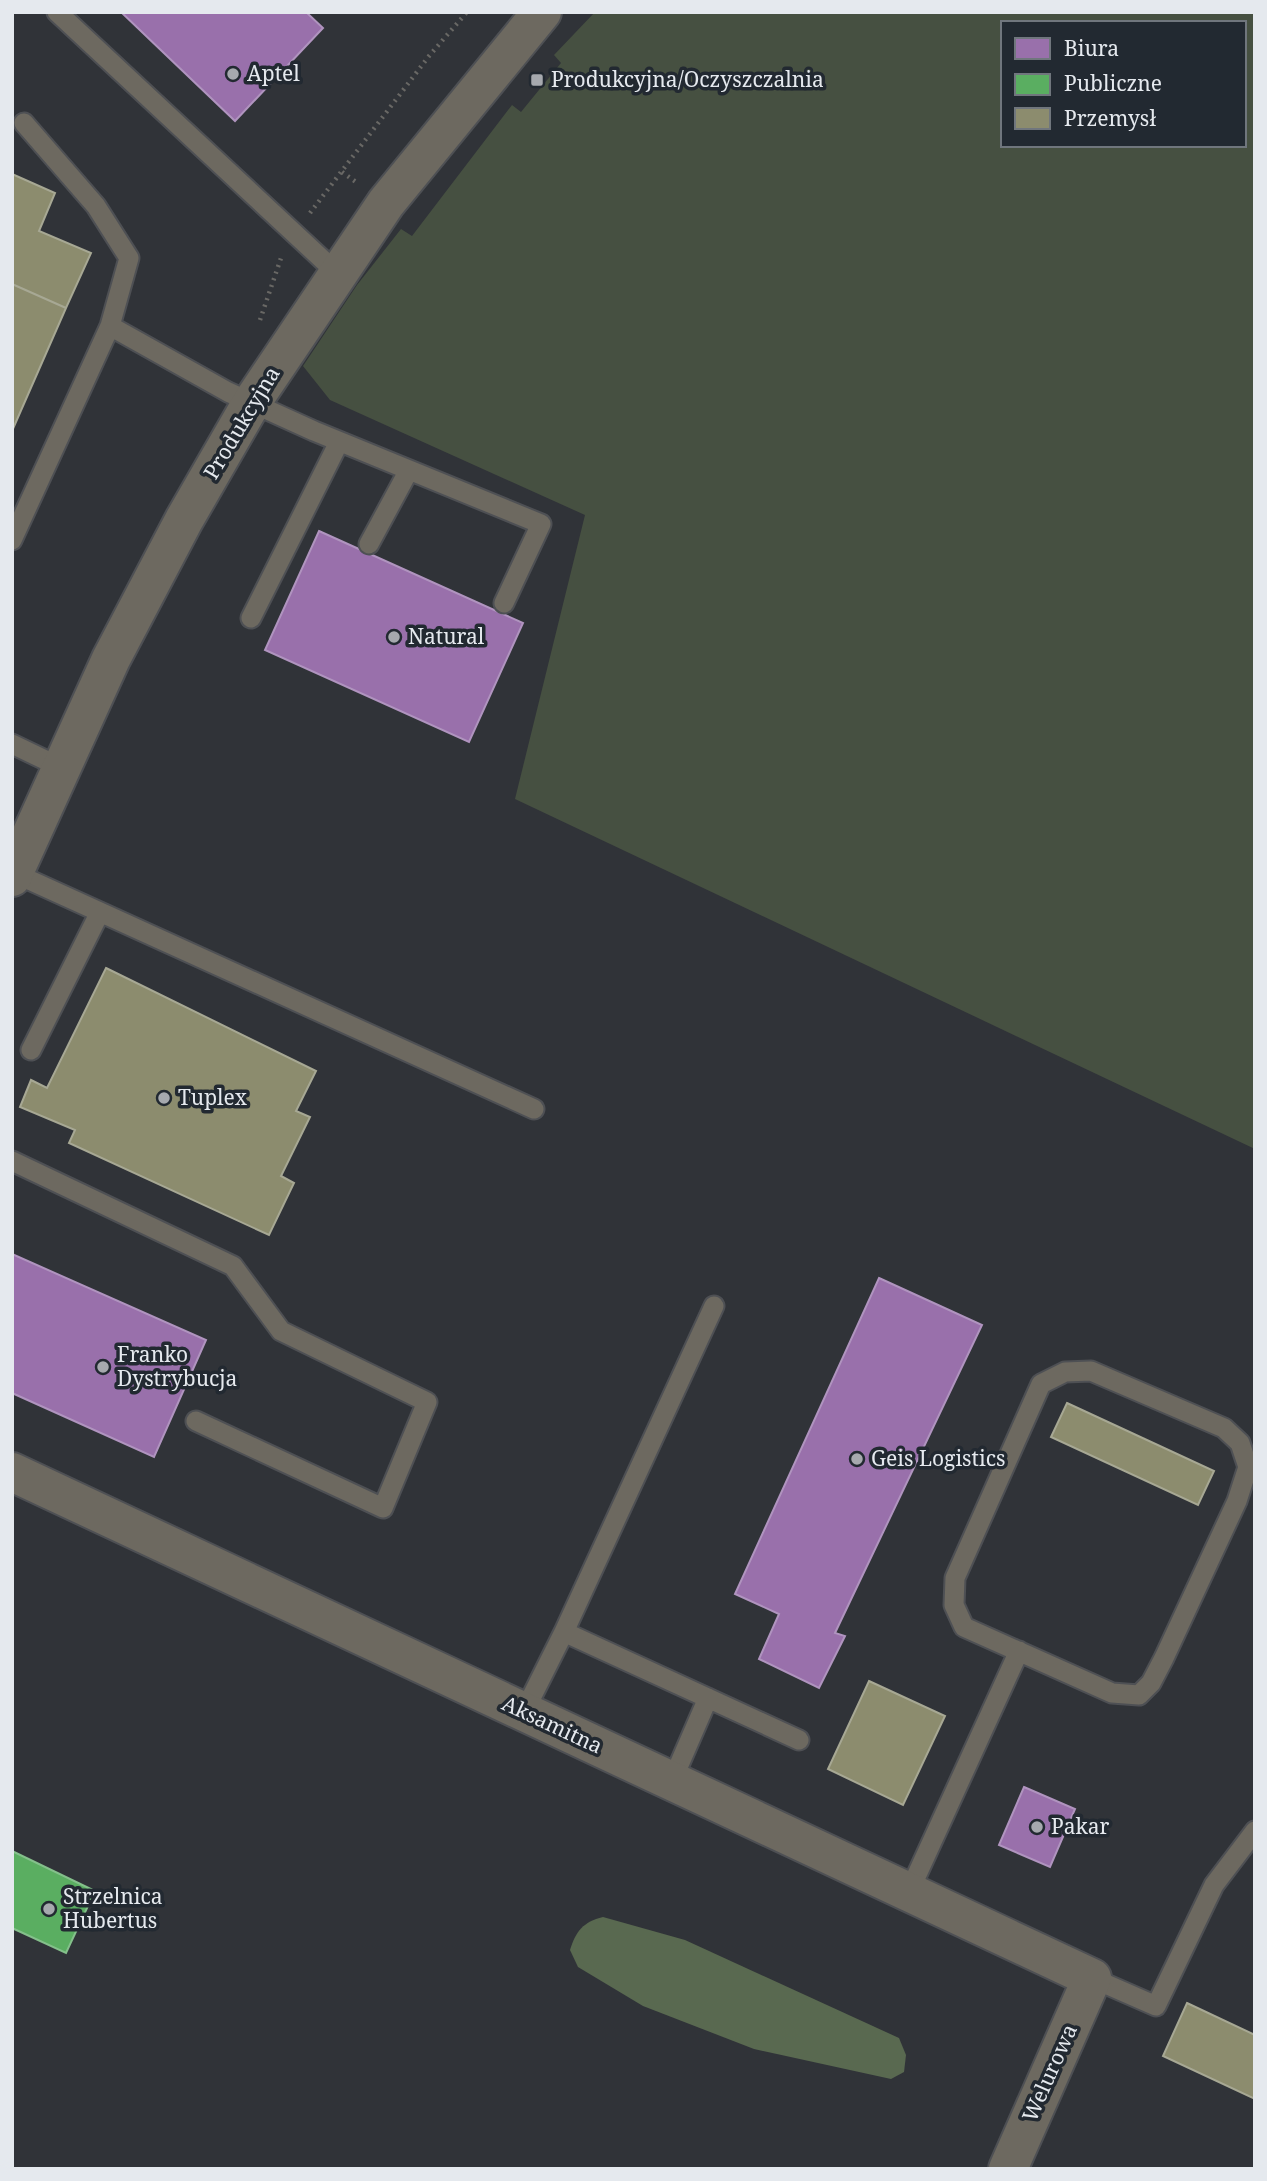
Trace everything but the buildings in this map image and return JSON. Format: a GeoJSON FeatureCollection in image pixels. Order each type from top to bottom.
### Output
{"type":"FeatureCollection","features":[{"type":"Feature","properties":{"kind":"street","name":"Produkcyjna"},"geometry":{"type":"LineString","coordinates":[[13,875],[111,659],[184,520],[253,402],[386,203],[542,12]]}},
{"type":"Feature","properties":{"kind":"street","name":"Aksamitna"},"geometry":{"type":"LineString","coordinates":[[12,1472],[1092,1978]]}},
{"type":"Feature","properties":{"kind":"street","name":"Welurowa"},"geometry":{"type":"LineString","coordinates":[[1009,2169],[1092,1978]]}},
{"type":"Feature","properties":{"kind":"lane"},"geometry":{"type":"LineString","coordinates":[[57,12],[338,274]]}},
{"type":"Feature","properties":{"kind":"lane"},"geometry":{"type":"LineString","coordinates":[[12,540],[110,326],[129,258],[96,206],[24,123]]}},
{"type":"Feature","properties":{"kind":"lane"},"geometry":{"type":"LineString","coordinates":[[110,326],[228,392],[339,442],[541,524],[504,603]]}},
{"type":"Feature","properties":{"kind":"lane"},"geometry":{"type":"LineString","coordinates":[[251,618],[339,442]]}},
{"type":"Feature","properties":{"kind":"lane"},"geometry":{"type":"LineString","coordinates":[[369,544],[409,470]]}},
{"type":"Feature","properties":{"kind":"lane"},"geometry":{"type":"LineString","coordinates":[[12,744],[62,768]]}},
{"type":"Feature","properties":{"kind":"lane"},"geometry":{"type":"LineString","coordinates":[[13,875],[534,1109]]}},
{"type":"Feature","properties":{"kind":"lane"},"geometry":{"type":"LineString","coordinates":[[31,1050],[100,912]]}},
{"type":"Feature","properties":{"kind":"lane"},"geometry":{"type":"LineString","coordinates":[[13,1164],[233,1266],[281,1331],[426,1402],[383,1508],[197,1422]]}},
{"type":"Feature","properties":{"kind":"lane"},"geometry":{"type":"LineString","coordinates":[[524,1712],[564,1632],[714,1306]]}},
{"type":"Feature","properties":{"kind":"lane"},"geometry":{"type":"LineString","coordinates":[[1091,1371],[1224,1428],[1240,1443],[1248,1467],[1237,1501],[1151,1684],[1139,1695],[1112,1693],[1019,1651],[964,1627],[954,1605],[955,1578],[1041,1384],[1065,1372],[1091,1371]]}},
{"type":"Feature","properties":{"kind":"lane"},"geometry":{"type":"LineString","coordinates":[[564,1632],[799,1740]]}},
{"type":"Feature","properties":{"kind":"lane"},"geometry":{"type":"LineString","coordinates":[[908,1892],[1019,1651]]}},
{"type":"Feature","properties":{"kind":"lane"},"geometry":{"type":"LineString","coordinates":[[672,1781],[708,1698]]}},
{"type":"Feature","properties":{"kind":"lane"},"geometry":{"type":"LineString","coordinates":[[1092,1978],[1156,2006],[1214,1885],[1255,1831]]}},
{"type":"Feature","properties":{"kind":"path"},"geometry":{"type":"LineString","coordinates":[[294,234],[429,56],[467,12]]}},
{"type":"Feature","properties":{"kind":"green space"},"geometry":{"type":"Polygon","coordinates":[[[595,12],[1255,12],[1255,1149],[515,799],[585,515],[330,400],[303,366],[357,285],[401,229],[412,236],[512,105],[521,112],[561,63],[554,55],[595,12]]]}},
{"type":"Feature","properties":{"kind":"green space"},"geometry":{"type":"Polygon","coordinates":[[[603,1917],[685,1940],[899,2038],[906,2055],[904,2072],[891,2079],[754,2049],[643,2006],[578,1967],[570,1950],[581,1928],[603,1917]]]}},
{"type":"Feature","properties":{"kind":"place","name":"Aptel"},"geometry":{"type":"Point","coordinates":[233,74]}},
{"type":"Feature","properties":{"kind":"place","name":"Produkcyjna/Oczyszczalnia"},"geometry":{"type":"Point","coordinates":[537,80]}},
{"type":"Feature","properties":{"kind":"place","name":"Natural"},"geometry":{"type":"Point","coordinates":[394,637]}},
{"type":"Feature","properties":{"kind":"place","name":"Tuplex"},"geometry":{"type":"Point","coordinates":[164,1098]}},
{"type":"Feature","properties":{"kind":"place","name":"Franko Dystrybucja"},"geometry":{"type":"Point","coordinates":[103,1367]}},
{"type":"Feature","properties":{"kind":"place","name":"Geis Logistics"},"geometry":{"type":"Point","coordinates":[857,1459]}},
{"type":"Feature","properties":{"kind":"place","name":"Pakar"},"geometry":{"type":"Point","coordinates":[1037,1827]}},
{"type":"Feature","properties":{"kind":"place","name":"Strzelnica Hubertus"},"geometry":{"type":"Point","coordinates":[49,1909]}}]}
